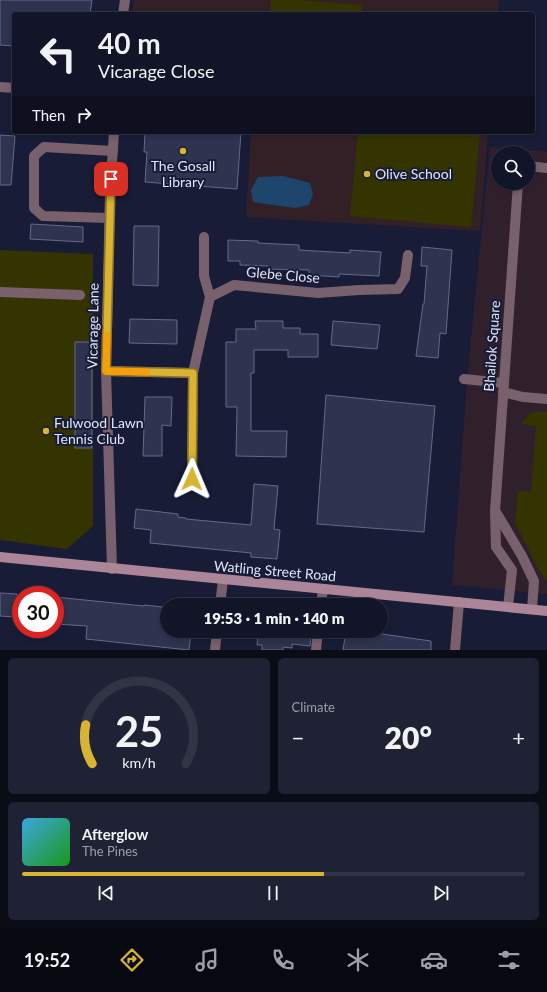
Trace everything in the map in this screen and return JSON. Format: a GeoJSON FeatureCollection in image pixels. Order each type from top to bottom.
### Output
{"type":"FeatureCollection","features":[{"type":"Feature","properties":{"kind":"main road","name":"Watling Street Road"},"geometry":{"type":"LineString","coordinates":[[0,557],[547,611]]}},
{"type":"Feature","properties":{"kind":"street"},"geometry":{"type":"LineString","coordinates":[[123,12],[125,0]]}},
{"type":"Feature","properties":{"kind":"street"},"geometry":{"type":"LineString","coordinates":[[0,87],[12,88]]}},
{"type":"Feature","properties":{"kind":"street","name":"Vicarage Lane"},"geometry":{"type":"LineString","coordinates":[[112,569],[106,371],[110,193],[114,134]]}},
{"type":"Feature","properties":{"kind":"street"},"geometry":{"type":"LineString","coordinates":[[110,218],[43,216],[34,208],[34,156],[44,147],[113,152]]}},
{"type":"Feature","properties":{"kind":"street"},"geometry":{"type":"LineString","coordinates":[[535,167],[547,168]]}},
{"type":"Feature","properties":{"kind":"street","name":"Bhailok Square"},"geometry":{"type":"LineString","coordinates":[[508,607],[512,570],[496,548],[495,511],[517,190]]}},
{"type":"Feature","properties":{"kind":"street"},"geometry":{"type":"LineString","coordinates":[[192,479],[193,373],[210,297],[204,276],[204,237]]}},
{"type":"Feature","properties":{"kind":"street","name":"Glebe Close"},"geometry":{"type":"LineString","coordinates":[[210,297],[234,285],[318,293],[398,289],[405,278],[408,255]]}},
{"type":"Feature","properties":{"kind":"street"},"geometry":{"type":"LineString","coordinates":[[0,292],[80,295]]}},
{"type":"Feature","properties":{"kind":"street"},"geometry":{"type":"LineString","coordinates":[[106,371],[193,373]]}},
{"type":"Feature","properties":{"kind":"street"},"geometry":{"type":"LineString","coordinates":[[464,379],[503,388],[523,397],[547,399]]}},
{"type":"Feature","properties":{"kind":"street"},"geometry":{"type":"LineString","coordinates":[[495,511],[522,556],[534,581],[532,609]]}},
{"type":"Feature","properties":{"kind":"street"},"geometry":{"type":"LineString","coordinates":[[221,598],[223,580]]}},
{"type":"Feature","properties":{"kind":"street"},"geometry":{"type":"LineString","coordinates":[[322,598],[323,589]]}},
{"type":"Feature","properties":{"kind":"street"},"geometry":{"type":"LineString","coordinates":[[455,650],[459,602]]}},
{"type":"Feature","properties":{"kind":"street"},"geometry":{"type":"LineString","coordinates":[[215,650],[216,638]]}},
{"type":"Feature","properties":{"kind":"street"},"geometry":{"type":"LineString","coordinates":[[316,650],[317,638]]}},
{"type":"Feature","properties":{"kind":"shaded area"},"geometry":{"type":"Polygon","coordinates":[[[134,0],[499,0],[498,12],[132,12],[134,0]]]}},
{"type":"Feature","properties":{"kind":"shaded area"},"geometry":{"type":"Polygon","coordinates":[[[271,0],[298,0],[363,5],[362,12],[270,12],[271,0]]]}},
{"type":"Feature","properties":{"kind":"shaded area","name":"Olive School"},"geometry":{"type":"Polygon","coordinates":[[[251,134],[488,134],[480,231],[246,217],[251,134]]]}},
{"type":"Feature","properties":{"kind":"shaded area"},"geometry":{"type":"Polygon","coordinates":[[[358,134],[480,134],[471,227],[350,216],[358,134]]]}},
{"type":"Feature","properties":{"kind":"shaded area"},"geometry":{"type":"Polygon","coordinates":[[[490,147],[491,190],[535,190],[535,151],[547,152],[547,594],[452,585],[468,368],[490,147]]]}},
{"type":"Feature","properties":{"kind":"shaded area","name":"Fulwood Lawn Tennis Club"},"geometry":{"type":"Polygon","coordinates":[[[0,250],[93,254],[93,526],[67,549],[0,540],[0,250]]]}},
{"type":"Feature","properties":{"kind":"shaded area"},"geometry":{"type":"Polygon","coordinates":[[[540,411],[547,412],[547,581],[537,567],[515,522],[518,491],[531,492],[536,426],[521,424],[531,413],[540,411]]]}},
{"type":"Feature","properties":{"kind":"water"},"geometry":{"type":"Polygon","coordinates":[[[283,176],[310,183],[313,194],[309,205],[295,208],[253,202],[251,190],[258,177],[283,176]]]}},
{"type":"Feature","properties":{"kind":"building"},"geometry":{"type":"Polygon","coordinates":[[[0,0],[92,0],[90,12],[12,12],[12,46],[0,45],[0,0]]]}},
{"type":"Feature","properties":{"kind":"building"},"geometry":{"type":"Polygon","coordinates":[[[145,134],[241,134],[237,189],[145,182],[147,152],[144,152],[145,134]]]}},
{"type":"Feature","properties":{"kind":"building"},"geometry":{"type":"Polygon","coordinates":[[[0,135],[15,136],[11,185],[0,185],[0,135]]]}},
{"type":"Feature","properties":{"kind":"building"},"geometry":{"type":"Polygon","coordinates":[[[31,224],[83,227],[83,242],[30,239],[31,224]]]}},
{"type":"Feature","properties":{"kind":"building"},"geometry":{"type":"Polygon","coordinates":[[[134,226],[159,226],[158,286],[133,285],[134,226]]]}},
{"type":"Feature","properties":{"kind":"building"},"geometry":{"type":"Polygon","coordinates":[[[228,240],[299,245],[299,250],[350,253],[350,250],[381,252],[379,276],[339,274],[339,277],[309,275],[309,270],[268,269],[268,266],[240,265],[240,261],[228,261],[228,240]]]}},
{"type":"Feature","properties":{"kind":"building"},"geometry":{"type":"Polygon","coordinates":[[[422,247],[452,250],[446,334],[440,333],[438,358],[416,356],[424,304],[427,266],[421,266],[422,247]]]}},
{"type":"Feature","properties":{"kind":"building"},"geometry":{"type":"Polygon","coordinates":[[[130,319],[177,320],[177,344],[129,343],[130,319]]]}},
{"type":"Feature","properties":{"kind":"building"},"geometry":{"type":"Polygon","coordinates":[[[255,321],[283,321],[283,328],[300,328],[300,334],[318,334],[318,357],[288,357],[288,350],[254,350],[254,373],[251,373],[251,431],[287,431],[286,457],[236,456],[237,407],[226,407],[226,342],[236,342],[236,329],[256,329],[255,321]]]}},
{"type":"Feature","properties":{"kind":"building"},"geometry":{"type":"Polygon","coordinates":[[[333,321],[380,325],[377,349],[331,345],[333,321]]]}},
{"type":"Feature","properties":{"kind":"building"},"geometry":{"type":"Polygon","coordinates":[[[75,342],[92,342],[92,448],[75,448],[75,342]]]}},
{"type":"Feature","properties":{"kind":"building"},"geometry":{"type":"Polygon","coordinates":[[[326,395],[435,406],[424,532],[317,524],[326,395]]]}},
{"type":"Feature","properties":{"kind":"building"},"geometry":{"type":"Polygon","coordinates":[[[145,397],[172,397],[171,426],[162,425],[162,456],[143,456],[145,397]]]}},
{"type":"Feature","properties":{"kind":"building"},"geometry":{"type":"Polygon","coordinates":[[[254,484],[278,486],[274,529],[280,530],[277,559],[251,557],[251,553],[150,543],[151,530],[134,528],[136,509],[178,514],[178,517],[186,519],[251,525],[254,484]]]}},
{"type":"Feature","properties":{"kind":"building"},"geometry":{"type":"Polygon","coordinates":[[[0,593],[12,594],[12,617],[0,616],[0,593]]]}},
{"type":"Feature","properties":{"kind":"building"},"geometry":{"type":"Polygon","coordinates":[[[64,598],[160,607],[160,638],[190,638],[189,650],[86,639],[87,626],[64,625],[64,598]]]}},
{"type":"Feature","properties":{"kind":"building"},"geometry":{"type":"Polygon","coordinates":[[[388,635],[431,641],[431,650],[343,650],[345,638],[388,638],[388,635]]]}},
{"type":"Feature","properties":{"kind":"building"},"geometry":{"type":"Polygon","coordinates":[[[258,638],[311,638],[310,646],[292,644],[292,648],[283,647],[283,650],[262,650],[262,645],[257,645],[258,638]]]}},
{"type":"Feature","properties":{"kind":"slow traffic"},"geometry":{"type":"LineString","coordinates":[[107,335],[106,371],[147,372]]}},
{"type":"Feature","properties":{"kind":"place","name":"The Gosall Library"},"geometry":{"type":"Point","coordinates":[183,151]}},
{"type":"Feature","properties":{"kind":"place","name":"Olive School"},"geometry":{"type":"Point","coordinates":[367,174]}},
{"type":"Feature","properties":{"kind":"place","name":"Fulwood Lawn Tennis Club"},"geometry":{"type":"Point","coordinates":[46,431]}},
{"type":"Feature","properties":{"kind":"route"},"geometry":{"type":"LineString","coordinates":[[111,179],[106,371],[193,373],[192,479]]}}]}
